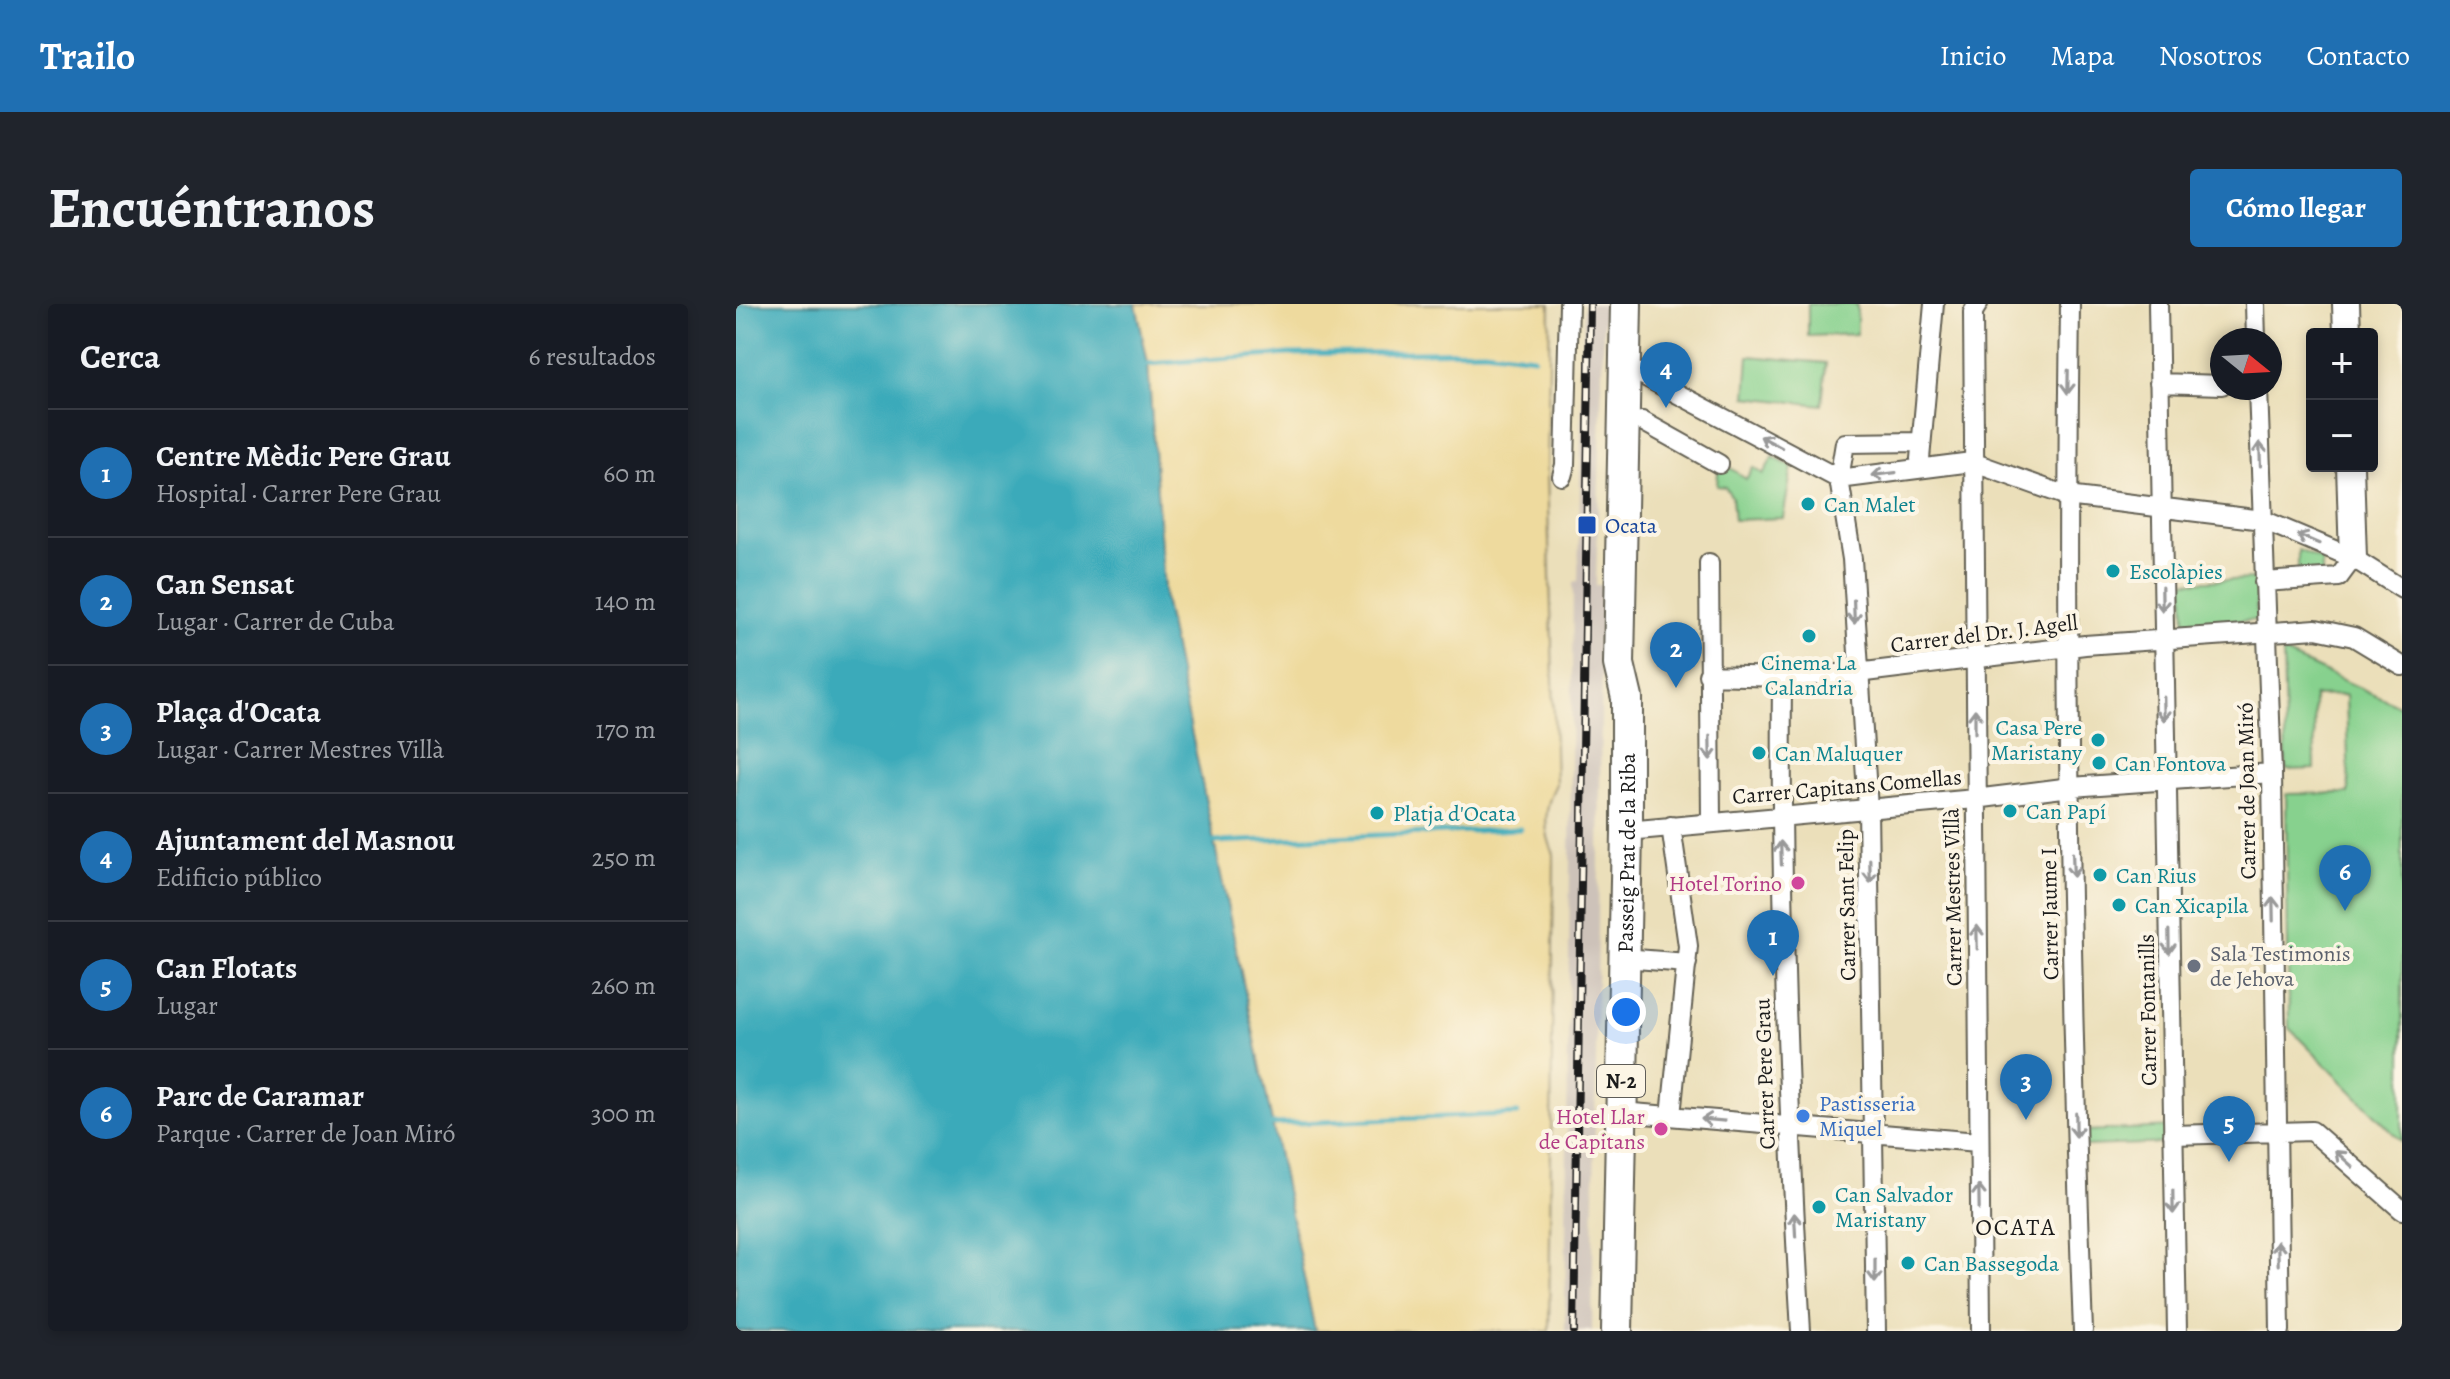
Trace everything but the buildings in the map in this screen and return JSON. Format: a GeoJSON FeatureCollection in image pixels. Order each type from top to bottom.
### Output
{"type":"FeatureCollection","features":[{"type":"Feature","properties":{"kind":"main road","name":"N-2"},"geometry":{"type":"LineString","coordinates":[[1603,1331],[1609,699],[1619,664],[1626,304]]}},
{"type":"Feature","properties":{"kind":"main road","name":"Passeig Prat de la Riba"},"geometry":{"type":"LineString","coordinates":[[1617,1331],[1627,831],[1627,698],[1619,664]]}},
{"type":"Feature","properties":{"kind":"main road","name":"N-2"},"geometry":{"type":"LineString","coordinates":[[1609,699],[1616,737],[1614,801],[1617,822],[1627,831]]}},
{"type":"Feature","properties":{"kind":"street"},"geometry":{"type":"LineString","coordinates":[[1562,476],[1565,465],[1569,304]]}},
{"type":"Feature","properties":{"kind":"street"},"geometry":{"type":"LineString","coordinates":[[1839,479],[1845,443],[1920,451],[1934,304]]}},
{"type":"Feature","properties":{"kind":"street","name":"Carrer Mestres Villà"},"geometry":{"type":"LineString","coordinates":[[1978,304],[1973,312],[1972,462],[1981,1331]]}},
{"type":"Feature","properties":{"kind":"street","name":"Carrer Jaume I"},"geometry":{"type":"LineString","coordinates":[[2070,304],[2067,496],[2076,1139],[2083,1331]]}},
{"type":"Feature","properties":{"kind":"street","name":"Carrer Fontanills"},"geometry":{"type":"LineString","coordinates":[[2158,304],[2177,1331]]}},
{"type":"Feature","properties":{"kind":"street"},"geometry":{"type":"LineString","coordinates":[[2255,304],[2256,328]]}},
{"type":"Feature","properties":{"kind":"street"},"geometry":{"type":"LineString","coordinates":[[2346,304],[2347,328]]}},
{"type":"Feature","properties":{"kind":"street"},"geometry":{"type":"LineString","coordinates":[[1625,366],[1839,479],[1972,462],[2067,496],[2263,520],[2353,558],[2402,589]]}},
{"type":"Feature","properties":{"kind":"street"},"geometry":{"type":"LineString","coordinates":[[2159,383],[2210,385]]}},
{"type":"Feature","properties":{"kind":"street","name":"Carrer de Joan Miró"},"geometry":{"type":"LineString","coordinates":[[2258,400],[2272,773],[2280,1331]]}},
{"type":"Feature","properties":{"kind":"street"},"geometry":{"type":"LineString","coordinates":[[1642,421],[1719,464]]}},
{"type":"Feature","properties":{"kind":"street"},"geometry":{"type":"LineString","coordinates":[[2264,582],[2339,577],[2353,558],[2350,472]]}},
{"type":"Feature","properties":{"kind":"street","name":"Carrer Sant Felip"},"geometry":{"type":"LineString","coordinates":[[1839,479],[1868,809],[1876,1331]]}},
{"type":"Feature","properties":{"kind":"street"},"geometry":{"type":"LineString","coordinates":[[1709,563],[1711,821]]}},
{"type":"Feature","properties":{"kind":"street","name":"Carrer del Dr. J. Agell"},"geometry":{"type":"LineString","coordinates":[[1708,675],[1782,677],[1857,673],[2070,646],[2316,629],[2349,635],[2402,666]]}},
{"type":"Feature","properties":{"kind":"street","name":"Carrer Pere Grau"},"geometry":{"type":"LineString","coordinates":[[1782,677],[1781,816],[1789,1127],[1801,1331]]}},
{"type":"Feature","properties":{"kind":"street","name":"Carrer Capitans Comellas"},"geometry":{"type":"LineString","coordinates":[[1627,831],[1975,799],[2071,787],[2272,773]]}},
{"type":"Feature","properties":{"kind":"street"},"geometry":{"type":"LineString","coordinates":[[1671,826],[1688,946],[1671,1116]]}},
{"type":"Feature","properties":{"kind":"street"},"geometry":{"type":"LineString","coordinates":[[1636,959],[1687,963]]}},
{"type":"Feature","properties":{"kind":"street"},"geometry":{"type":"LineString","coordinates":[[1621,1112],[1978,1142]]}},
{"type":"Feature","properties":{"kind":"street"},"geometry":{"type":"LineString","coordinates":[[2173,1135],[2312,1131],[2402,1210]]}},
{"type":"Feature","properties":{"kind":"shaded area"},"geometry":{"type":"Polygon","coordinates":[[[1584,304],[1604,304],[1596,585],[1603,585],[1592,1331],[1565,1331],[1573,582],[1578,581],[1584,304]]]}},
{"type":"Feature","properties":{"kind":"green space"},"geometry":{"type":"Polygon","coordinates":[[[1808,304],[1857,304],[1857,334],[1808,336],[1808,304]]]}},
{"type":"Feature","properties":{"kind":"green space"},"geometry":{"type":"Polygon","coordinates":[[[1749,356],[1826,363],[1822,405],[1746,397],[1749,356]]]}},
{"type":"Feature","properties":{"kind":"green space"},"geometry":{"type":"Polygon","coordinates":[[[1773,457],[1792,467],[1783,518],[1734,520],[1732,497],[1725,487],[1717,486],[1719,460],[1746,479],[1753,467],[1763,474],[1773,457]]]}},
{"type":"Feature","properties":{"kind":"green space"},"geometry":{"type":"Polygon","coordinates":[[[2298,550],[2322,560],[2322,578],[2298,580],[2298,550]]]}},
{"type":"Feature","properties":{"kind":"green space"},"geometry":{"type":"Polygon","coordinates":[[[2255,579],[2257,620],[2185,623],[2183,582],[2255,579]]]}},
{"type":"Feature","properties":{"kind":"green space"},"geometry":{"type":"Polygon","coordinates":[[[2283,653],[2402,707],[2402,1142],[2289,1028],[2286,794],[2349,793],[2346,695],[2314,696],[2315,769],[2286,770],[2283,653]]]}},
{"type":"Feature","properties":{"kind":"green space"},"geometry":{"type":"Polygon","coordinates":[[[2173,1127],[2174,1143],[2085,1146],[2085,1131],[2173,1127]]]}},
{"type":"Feature","properties":{"kind":"sand","name":"Platja d'Ocata"},"geometry":{"type":"Polygon","coordinates":[[[1136,304],[1550,304],[1547,471],[1556,784],[1546,819],[1554,854],[1549,1331],[1315,1331],[1165,604],[1148,364],[1136,304]]]}},
{"type":"Feature","properties":{"kind":"water"},"geometry":{"type":"Polygon","coordinates":[[[736,304],[1136,304],[1148,364],[1165,604],[1315,1331],[736,1331],[736,304]]]}},
{"type":"Feature","properties":{"kind":"waterway"},"geometry":{"type":"LineString","coordinates":[[1148,364],[1289,354],[1484,351],[1534,357]]}},
{"type":"Feature","properties":{"kind":"waterway"},"geometry":{"type":"LineString","coordinates":[[1215,842],[1520,829]]}},
{"type":"Feature","properties":{"kind":"waterway"},"geometry":{"type":"LineString","coordinates":[[1272,1124],[1518,1114]]}},
{"type":"Feature","properties":{"kind":"railway"},"geometry":{"type":"LineString","coordinates":[[1574,1331],[1590,304]]}},
{"type":"Feature","properties":{"kind":"place","name":"Ajuntament del Masnou"},"geometry":{"type":"Point","coordinates":[1666,408]}},
{"type":"Feature","properties":{"kind":"place","name":"Can Malet"},"geometry":{"type":"Point","coordinates":[1808,504]}},
{"type":"Feature","properties":{"kind":"place","name":"Ocata"},"geometry":{"type":"Point","coordinates":[1587,525]}},
{"type":"Feature","properties":{"kind":"place","name":"Escolàpies"},"geometry":{"type":"Point","coordinates":[2113,571]}},
{"type":"Feature","properties":{"kind":"place","name":"Cinema La Calandria"},"geometry":{"type":"Point","coordinates":[1809,636]}},
{"type":"Feature","properties":{"kind":"place","name":"Can Sensat"},"geometry":{"type":"Point","coordinates":[1676,688]}},
{"type":"Feature","properties":{"kind":"place","name":"Casa Pere Maristany"},"geometry":{"type":"Point","coordinates":[2098,740]}},
{"type":"Feature","properties":{"kind":"place","name":"Can Maluquer"},"geometry":{"type":"Point","coordinates":[1759,753]}},
{"type":"Feature","properties":{"kind":"place","name":"Can Fontova"},"geometry":{"type":"Point","coordinates":[2099,763]}},
{"type":"Feature","properties":{"kind":"place","name":"Can Papí"},"geometry":{"type":"Point","coordinates":[2010,811]}},
{"type":"Feature","properties":{"kind":"place","name":"Platja d'Ocata"},"geometry":{"type":"Point","coordinates":[1377,813]}},
{"type":"Feature","properties":{"kind":"place","name":"Can Rius"},"geometry":{"type":"Point","coordinates":[2100,875]}},
{"type":"Feature","properties":{"kind":"place","name":"Hotel Torino"},"geometry":{"type":"Point","coordinates":[1798,883]}},
{"type":"Feature","properties":{"kind":"place","name":"Can Xicapila"},"geometry":{"type":"Point","coordinates":[2119,905]}},
{"type":"Feature","properties":{"kind":"place","name":"Parc de Caramar"},"geometry":{"type":"Point","coordinates":[2345,911]}},
{"type":"Feature","properties":{"kind":"place","name":"Sala Testimonis de Jehova"},"geometry":{"type":"Point","coordinates":[2194,966]}},
{"type":"Feature","properties":{"kind":"place","name":"Centre Mèdic Pere Grau"},"geometry":{"type":"Point","coordinates":[1773,976]}},
{"type":"Feature","properties":{"kind":"place","name":"Pastisseria Miquel"},"geometry":{"type":"Point","coordinates":[1803,1116]}},
{"type":"Feature","properties":{"kind":"place","name":"Plaça d'Ocata"},"geometry":{"type":"Point","coordinates":[2026,1120]}},
{"type":"Feature","properties":{"kind":"place","name":"Hotel Llar de Capitans"},"geometry":{"type":"Point","coordinates":[1661,1129]}},
{"type":"Feature","properties":{"kind":"place","name":"Can Flotats"},"geometry":{"type":"Point","coordinates":[2229,1162]}},
{"type":"Feature","properties":{"kind":"place","name":"Can Salvador Maristany"},"geometry":{"type":"Point","coordinates":[1819,1207]}},
{"type":"Feature","properties":{"kind":"place","name":"Can Bassegoda"},"geometry":{"type":"Point","coordinates":[1908,1263]}},
{"type":"Feature","properties":{"kind":"district","name":"OCATA"},"geometry":{"type":"Point","coordinates":[2016,1227]}}]}
